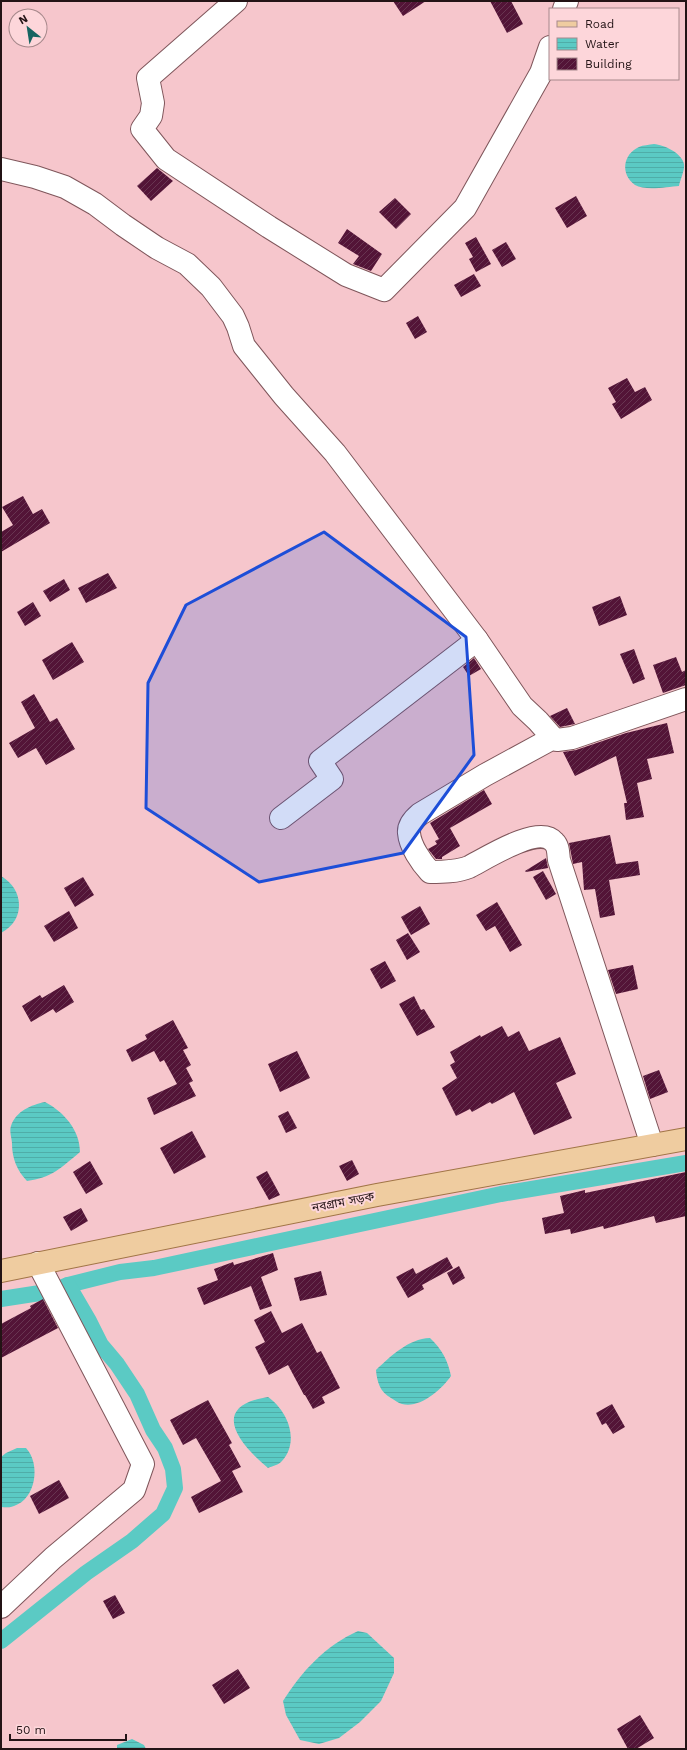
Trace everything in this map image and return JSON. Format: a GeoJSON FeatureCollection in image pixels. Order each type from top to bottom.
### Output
{"type":"FeatureCollection","features":[{"type":"Feature","properties":{"kind":"main road","name":"নবগ্রাম সড়ক"},"geometry":{"type":"LineString","coordinates":[[1,1271],[40,1268],[377,1195],[686,1139]]}},
{"type":"Feature","properties":{"kind":"street"},"geometry":{"type":"LineString","coordinates":[[236,1],[148,78],[153,103],[151,116],[142,129],[166,159],[269,227],[346,275],[384,290],[465,208],[541,73],[549,49]]}},
{"type":"Feature","properties":{"kind":"street"},"geometry":{"type":"LineString","coordinates":[[1,169],[65,187],[95,204],[157,248],[187,264],[212,286],[227,307],[238,327],[244,346],[284,396],[336,453],[477,640],[522,706],[553,738],[557,740],[572,738],[686,699]]}},
{"type":"Feature","properties":{"kind":"street"},"geometry":{"type":"LineString","coordinates":[[281,818],[332,779],[320,761],[477,640]]}},
{"type":"Feature","properties":{"kind":"street"},"geometry":{"type":"LineString","coordinates":[[553,738],[485,775],[420,814],[412,822],[409,833],[413,845],[423,864],[430,872],[446,872],[468,867],[495,852],[533,838],[550,839],[554,842],[558,848],[559,860],[652,1146]]}},
{"type":"Feature","properties":{"kind":"street"},"geometry":{"type":"LineString","coordinates":[[1,1607],[53,1558],[134,1490],[143,1464],[40,1268]]}},
{"type":"Feature","properties":{"kind":"highlighted area"},"geometry":{"type":"Polygon","coordinates":[[[324,532],[466,637],[474,755],[403,853],[259,882],[146,808],[148,683],[186,605],[324,532]]]}},
{"type":"Feature","properties":{"kind":"water"},"geometry":{"type":"Polygon","coordinates":[[[654,144],[672,150],[683,160],[684,169],[679,186],[656,188],[639,187],[630,180],[627,175],[625,164],[630,154],[639,147],[654,144]]]}},
{"type":"Feature","properties":{"kind":"water"},"geometry":{"type":"Polygon","coordinates":[[[1,876],[9,882],[14,889],[18,896],[19,904],[18,913],[15,920],[1,933],[1,876]]]}},
{"type":"Feature","properties":{"kind":"water"},"geometry":{"type":"Polygon","coordinates":[[[45,1102],[52,1106],[70,1122],[77,1136],[80,1152],[49,1175],[27,1181],[20,1173],[14,1159],[10,1128],[16,1116],[20,1113],[29,1107],[45,1102]]]}},
{"type":"Feature","properties":{"kind":"water"},"geometry":{"type":"Polygon","coordinates":[[[430,1338],[438,1346],[444,1356],[451,1376],[442,1387],[430,1397],[416,1404],[402,1404],[387,1396],[378,1383],[376,1370],[400,1349],[414,1341],[430,1338]]]}},
{"type":"Feature","properties":{"kind":"water"},"geometry":{"type":"Polygon","coordinates":[[[268,1397],[281,1410],[286,1418],[291,1436],[290,1445],[282,1461],[268,1468],[247,1448],[239,1437],[235,1426],[234,1417],[239,1408],[250,1402],[268,1397]]]}},
{"type":"Feature","properties":{"kind":"water"},"geometry":{"type":"Polygon","coordinates":[[[17,1448],[26,1448],[31,1455],[34,1463],[34,1480],[27,1496],[21,1502],[11,1507],[1,1507],[1,1457],[17,1448]]]}},
{"type":"Feature","properties":{"kind":"water"},"geometry":{"type":"Polygon","coordinates":[[[358,1631],[367,1633],[394,1658],[394,1673],[381,1701],[360,1722],[339,1738],[319,1744],[300,1740],[286,1715],[283,1701],[290,1690],[315,1660],[335,1644],[358,1631]]]}},
{"type":"Feature","properties":{"kind":"water"},"geometry":{"type":"Polygon","coordinates":[[[132,1739],[144,1745],[146,1749],[117,1749],[117,1745],[132,1739]]]}},
{"type":"Feature","properties":{"kind":"building"},"geometry":{"type":"Polygon","coordinates":[[[393,1],[426,1],[403,16],[393,1]]]}},
{"type":"Feature","properties":{"kind":"building"},"geometry":{"type":"Polygon","coordinates":[[[490,1],[511,1],[523,24],[507,33],[490,1]]]}},
{"type":"Feature","properties":{"kind":"building"},"geometry":{"type":"Polygon","coordinates":[[[157,168],[173,181],[151,201],[137,186],[157,168]]]}},
{"type":"Feature","properties":{"kind":"building"},"geometry":{"type":"Polygon","coordinates":[[[576,196],[587,216],[567,228],[555,208],[576,196]]]}},
{"type":"Feature","properties":{"kind":"building"},"geometry":{"type":"Polygon","coordinates":[[[395,198],[411,214],[396,229],[379,212],[395,198]]]}},
{"type":"Feature","properties":{"kind":"building"},"geometry":{"type":"Polygon","coordinates":[[[347,229],[382,254],[371,271],[353,264],[359,256],[338,243],[347,229]]]}},
{"type":"Feature","properties":{"kind":"building"},"geometry":{"type":"Polygon","coordinates":[[[476,237],[491,264],[476,272],[469,259],[473,257],[465,243],[476,237]]]}},
{"type":"Feature","properties":{"kind":"building"},"geometry":{"type":"Polygon","coordinates":[[[506,242],[516,259],[502,267],[492,250],[506,242]]]}},
{"type":"Feature","properties":{"kind":"building"},"geometry":{"type":"Polygon","coordinates":[[[474,274],[481,286],[461,297],[454,285],[474,274]]]}},
{"type":"Feature","properties":{"kind":"building"},"geometry":{"type":"Polygon","coordinates":[[[418,316],[427,332],[415,339],[406,323],[418,316]]]}},
{"type":"Feature","properties":{"kind":"building"},"geometry":{"type":"Polygon","coordinates":[[[627,378],[635,392],[645,387],[652,400],[621,419],[612,404],[616,402],[608,388],[627,378]]]}},
{"type":"Feature","properties":{"kind":"building"},"geometry":{"type":"Polygon","coordinates":[[[23,496],[33,514],[42,509],[50,523],[1,552],[1,532],[13,525],[2,507],[23,496]]]}},
{"type":"Feature","properties":{"kind":"building"},"geometry":{"type":"Polygon","coordinates":[[[108,573],[117,588],[86,603],[78,588],[108,573]]]}},
{"type":"Feature","properties":{"kind":"building"},"geometry":{"type":"Polygon","coordinates":[[[64,579],[70,590],[50,602],[43,591],[64,579]]]}},
{"type":"Feature","properties":{"kind":"building"},"geometry":{"type":"Polygon","coordinates":[[[620,596],[627,615],[599,626],[592,607],[620,596]]]}},
{"type":"Feature","properties":{"kind":"building"},"geometry":{"type":"Polygon","coordinates":[[[33,602],[41,616],[25,626],[17,612],[33,602]]]}},
{"type":"Feature","properties":{"kind":"building"},"geometry":{"type":"Polygon","coordinates":[[[72,642],[84,662],[53,680],[42,660],[72,642]]]}},
{"type":"Feature","properties":{"kind":"building"},"geometry":{"type":"Polygon","coordinates":[[[634,649],[645,679],[633,684],[620,654],[634,649]]]}},
{"type":"Feature","properties":{"kind":"building"},"geometry":{"type":"Polygon","coordinates":[[[676,657],[682,672],[686,670],[686,685],[663,693],[653,665],[676,657]]]}},
{"type":"Feature","properties":{"kind":"building"},"geometry":{"type":"Polygon","coordinates":[[[474,658],[481,669],[469,676],[463,667],[474,658]]]}},
{"type":"Feature","properties":{"kind":"building"},"geometry":{"type":"Polygon","coordinates":[[[34,694],[50,722],[57,718],[75,749],[46,765],[36,748],[18,758],[9,743],[35,728],[21,702],[34,694]]]}},
{"type":"Feature","properties":{"kind":"building"},"geometry":{"type":"Polygon","coordinates":[[[567,708],[575,724],[560,727],[550,716],[567,708]]]}},
{"type":"Feature","properties":{"kind":"building"},"geometry":{"type":"Polygon","coordinates":[[[667,723],[674,753],[647,759],[652,779],[637,783],[644,817],[626,820],[624,803],[627,803],[616,756],[575,776],[563,752],[576,750],[626,733],[667,723]]]}},
{"type":"Feature","properties":{"kind":"building"},"geometry":{"type":"Polygon","coordinates":[[[484,790],[492,804],[450,828],[460,846],[442,857],[442,859],[436,859],[428,849],[437,844],[435,841],[439,839],[430,823],[484,790]]]}},
{"type":"Feature","properties":{"kind":"building"},"geometry":{"type":"Polygon","coordinates":[[[610,835],[616,864],[638,861],[640,875],[609,880],[615,915],[600,918],[595,889],[584,890],[582,862],[573,864],[569,843],[610,835]]]}},
{"type":"Feature","properties":{"kind":"building"},"geometry":{"type":"Polygon","coordinates":[[[546,858],[548,868],[525,871],[546,858]]]}},
{"type":"Feature","properties":{"kind":"building"},"geometry":{"type":"Polygon","coordinates":[[[543,871],[556,894],[546,900],[533,877],[543,871]]]}},
{"type":"Feature","properties":{"kind":"building"},"geometry":{"type":"Polygon","coordinates":[[[83,877],[94,895],[75,907],[64,888],[83,877]]]}},
{"type":"Feature","properties":{"kind":"building"},"geometry":{"type":"Polygon","coordinates":[[[497,902],[522,945],[510,952],[495,926],[486,931],[476,915],[497,902]]]}},
{"type":"Feature","properties":{"kind":"building"},"geometry":{"type":"Polygon","coordinates":[[[420,906],[430,924],[411,935],[401,917],[420,906]]]}},
{"type":"Feature","properties":{"kind":"building"},"geometry":{"type":"Polygon","coordinates":[[[69,911],[78,928],[54,942],[44,926],[69,911]]]}},
{"type":"Feature","properties":{"kind":"building"},"geometry":{"type":"Polygon","coordinates":[[[408,933],[420,952],[407,960],[396,940],[408,933]]]}},
{"type":"Feature","properties":{"kind":"building"},"geometry":{"type":"Polygon","coordinates":[[[385,961],[396,981],[381,989],[370,969],[385,961]]]}},
{"type":"Feature","properties":{"kind":"building"},"geometry":{"type":"Polygon","coordinates":[[[633,965],[638,989],[616,994],[608,970],[633,965]]]}},
{"type":"Feature","properties":{"kind":"building"},"geometry":{"type":"Polygon","coordinates":[[[64,985],[74,1002],[56,1013],[53,1009],[31,1022],[22,1006],[40,995],[42,998],[64,985]]]}},
{"type":"Feature","properties":{"kind":"building"},"geometry":{"type":"Polygon","coordinates":[[[414,996],[421,1010],[424,1009],[435,1027],[417,1036],[399,1004],[414,996]]]}},
{"type":"Feature","properties":{"kind":"building"},"geometry":{"type":"Polygon","coordinates":[[[173,1020],[188,1048],[183,1050],[191,1065],[186,1068],[193,1081],[189,1083],[196,1096],[154,1115],[147,1098],[177,1084],[164,1060],[160,1062],[154,1051],[132,1062],[126,1050],[147,1039],[145,1035],[173,1020]]]}},
{"type":"Feature","properties":{"kind":"building"},"geometry":{"type":"Polygon","coordinates":[[[502,1026],[508,1037],[519,1031],[529,1051],[560,1037],[576,1074],[556,1083],[572,1118],[534,1135],[514,1092],[492,1104],[490,1102],[472,1112],[470,1109],[456,1116],[442,1088],[457,1078],[450,1065],[455,1062],[450,1052],[480,1035],[481,1037],[502,1026]]]}},
{"type":"Feature","properties":{"kind":"building"},"geometry":{"type":"Polygon","coordinates":[[[297,1051],[310,1078],[280,1092],[268,1064],[297,1051]]]}},
{"type":"Feature","properties":{"kind":"building"},"geometry":{"type":"Polygon","coordinates":[[[659,1070],[668,1092],[650,1099],[643,1076],[659,1070]]]}},
{"type":"Feature","properties":{"kind":"building"},"geometry":{"type":"Polygon","coordinates":[[[288,1111],[297,1128],[286,1133],[278,1116],[288,1111]]]}},
{"type":"Feature","properties":{"kind":"building"},"geometry":{"type":"Polygon","coordinates":[[[192,1131],[206,1157],[174,1174],[160,1148],[192,1131]]]}},
{"type":"Feature","properties":{"kind":"building"},"geometry":{"type":"Polygon","coordinates":[[[352,1160],[359,1174],[347,1181],[339,1166],[352,1160]]]}},
{"type":"Feature","properties":{"kind":"building"},"geometry":{"type":"Polygon","coordinates":[[[90,1161],[103,1184],[86,1194],[73,1172],[90,1161]]]}},
{"type":"Feature","properties":{"kind":"building"},"geometry":{"type":"Polygon","coordinates":[[[267,1171],[280,1195],[269,1200],[256,1177],[267,1171]]]}},
{"type":"Feature","properties":{"kind":"building"},"geometry":{"type":"Polygon","coordinates":[[[686,1172],[686,1216],[656,1223],[654,1216],[604,1229],[603,1226],[571,1234],[570,1229],[545,1234],[542,1218],[564,1213],[560,1196],[585,1190],[585,1193],[686,1172]]]}},
{"type":"Feature","properties":{"kind":"building"},"geometry":{"type":"Polygon","coordinates":[[[81,1208],[88,1221],[71,1231],[63,1217],[81,1208]]]}},
{"type":"Feature","properties":{"kind":"building"},"geometry":{"type":"Polygon","coordinates":[[[273,1253],[278,1270],[261,1277],[272,1306],[260,1310],[251,1286],[204,1305],[197,1288],[218,1280],[214,1269],[233,1262],[234,1265],[273,1253]]]}},
{"type":"Feature","properties":{"kind":"building"},"geometry":{"type":"Polygon","coordinates":[[[447,1257],[453,1268],[422,1285],[424,1289],[408,1298],[396,1277],[413,1268],[416,1274],[447,1257]]]}},
{"type":"Feature","properties":{"kind":"building"},"geometry":{"type":"Polygon","coordinates":[[[459,1266],[465,1278],[453,1285],[447,1273],[459,1266]]]}},
{"type":"Feature","properties":{"kind":"building"},"geometry":{"type":"Polygon","coordinates":[[[321,1271],[327,1295],[300,1301],[294,1278],[321,1271]]]}},
{"type":"Feature","properties":{"kind":"building"},"geometry":{"type":"Polygon","coordinates":[[[43,1299],[58,1328],[1,1358],[1,1324],[31,1308],[30,1306],[43,1299]]]}},
{"type":"Feature","properties":{"kind":"building"},"geometry":{"type":"Polygon","coordinates":[[[271,1311],[282,1333],[302,1323],[317,1353],[321,1351],[340,1388],[322,1397],[325,1403],[313,1409],[288,1365],[269,1375],[255,1347],[265,1342],[254,1320],[271,1311]]]}},
{"type":"Feature","properties":{"kind":"building"},"geometry":{"type":"Polygon","coordinates":[[[208,1400],[232,1443],[229,1445],[241,1467],[232,1471],[243,1492],[199,1513],[191,1497],[221,1481],[196,1438],[183,1445],[170,1420],[208,1400]]]}},
{"type":"Feature","properties":{"kind":"building"},"geometry":{"type":"Polygon","coordinates":[[[612,1404],[625,1427],[613,1434],[606,1423],[602,1425],[596,1413],[612,1404]]]}},
{"type":"Feature","properties":{"kind":"building"},"geometry":{"type":"Polygon","coordinates":[[[59,1480],[69,1498],[39,1514],[30,1496],[59,1480]]]}},
{"type":"Feature","properties":{"kind":"building"},"geometry":{"type":"Polygon","coordinates":[[[115,1595],[125,1613],[113,1619],[103,1601],[115,1595]]]}},
{"type":"Feature","properties":{"kind":"building"},"geometry":{"type":"Polygon","coordinates":[[[238,1669],[250,1688],[224,1704],[212,1685],[238,1669]]]}},
{"type":"Feature","properties":{"kind":"building"},"geometry":{"type":"Polygon","coordinates":[[[640,1715],[654,1738],[636,1749],[628,1749],[617,1729],[640,1715]]]}},
{"type":"Feature","properties":{"kind":"waterway"},"geometry":{"type":"LineString","coordinates":[[1,1299],[53,1291],[68,1285],[120,1272],[154,1268],[501,1194],[686,1163]]}},
{"type":"Feature","properties":{"kind":"waterway"},"geometry":{"type":"LineString","coordinates":[[1,1641],[86,1573],[132,1541],[163,1514],[175,1488],[173,1469],[165,1448],[153,1430],[137,1394],[117,1364],[101,1345],[68,1285]]}}]}
